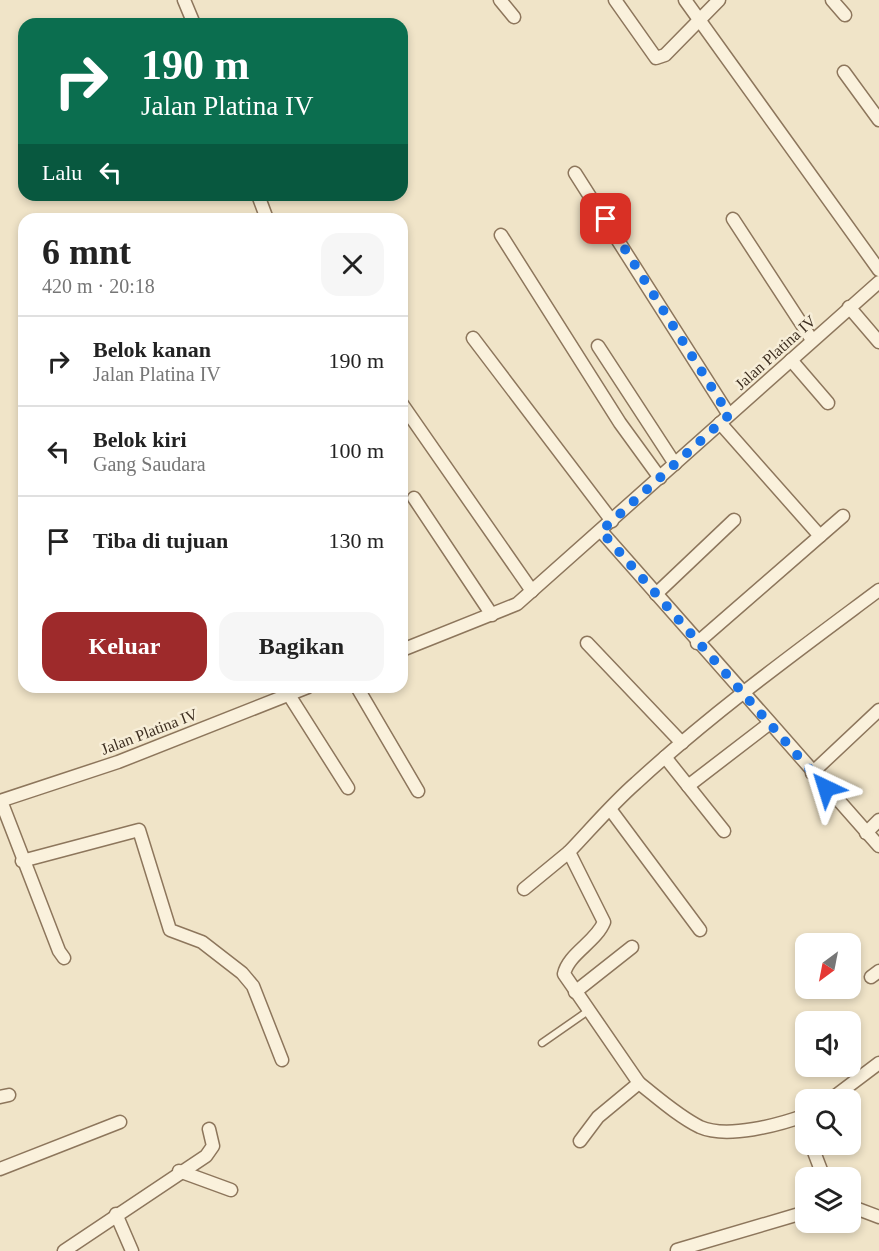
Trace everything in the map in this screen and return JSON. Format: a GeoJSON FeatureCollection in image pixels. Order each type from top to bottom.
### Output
{"type":"FeatureCollection","features":[{"type":"Feature","properties":{"kind":"street"},"geometry":{"type":"LineString","coordinates":[[184,0],[192,18]]}},
{"type":"Feature","properties":{"kind":"street"},"geometry":{"type":"LineString","coordinates":[[500,0],[514,16]]}},
{"type":"Feature","properties":{"kind":"street"},"geometry":{"type":"LineString","coordinates":[[615,0],[656,58],[665,55],[719,0]]}},
{"type":"Feature","properties":{"kind":"street"},"geometry":{"type":"LineString","coordinates":[[685,0],[879,270]]}},
{"type":"Feature","properties":{"kind":"street"},"geometry":{"type":"LineString","coordinates":[[832,0],[844,15]]}},
{"type":"Feature","properties":{"kind":"street"},"geometry":{"type":"LineString","coordinates":[[844,72],[879,120]]}},
{"type":"Feature","properties":{"kind":"street"},"geometry":{"type":"LineString","coordinates":[[575,173],[725,419],[820,536]]}},
{"type":"Feature","properties":{"kind":"street"},"geometry":{"type":"LineString","coordinates":[[733,219],[812,340]]}},
{"type":"Feature","properties":{"kind":"street"},"geometry":{"type":"LineString","coordinates":[[501,235],[614,414],[660,478]]}},
{"type":"Feature","properties":{"kind":"street","name":"Jalan Platina IV"},"geometry":{"type":"LineString","coordinates":[[408,648],[517,604],[879,282]]}},
{"type":"Feature","properties":{"kind":"street"},"geometry":{"type":"LineString","coordinates":[[849,307],[879,342]]}},
{"type":"Feature","properties":{"kind":"street"},"geometry":{"type":"LineString","coordinates":[[473,338],[612,521]]}},
{"type":"Feature","properties":{"kind":"street"},"geometry":{"type":"LineString","coordinates":[[598,346],[675,464]]}},
{"type":"Feature","properties":{"kind":"street"},"geometry":{"type":"LineString","coordinates":[[791,360],[828,403]]}},
{"type":"Feature","properties":{"kind":"street"},"geometry":{"type":"LineString","coordinates":[[408,413],[532,591]]}},
{"type":"Feature","properties":{"kind":"street"},"geometry":{"type":"LineString","coordinates":[[414,498],[492,615]]}},
{"type":"Feature","properties":{"kind":"street"},"geometry":{"type":"LineString","coordinates":[[697,643],[843,516]]}},
{"type":"Feature","properties":{"kind":"street"},"geometry":{"type":"LineString","coordinates":[[656,594],[734,520]]}},
{"type":"Feature","properties":{"kind":"street"},"geometry":{"type":"LineString","coordinates":[[601,531],[697,643],[879,846]]}},
{"type":"Feature","properties":{"kind":"street"},"geometry":{"type":"LineString","coordinates":[[524,889],[569,852],[665,757],[743,692],[879,590]]}},
{"type":"Feature","properties":{"kind":"street"},"geometry":{"type":"LineString","coordinates":[[587,644],[682,743]]}},
{"type":"Feature","properties":{"kind":"street"},"geometry":{"type":"LineString","coordinates":[[361,693],[418,791]]}},
{"type":"Feature","properties":{"kind":"street"},"geometry":{"type":"LineString","coordinates":[[289,694],[348,788]]}},
{"type":"Feature","properties":{"kind":"street","name":"Jalan Platina IV"},"geometry":{"type":"LineString","coordinates":[[0,801],[118,762],[289,694]]}},
{"type":"Feature","properties":{"kind":"street"},"geometry":{"type":"LineString","coordinates":[[812,773],[879,710]]}},
{"type":"Feature","properties":{"kind":"street"},"geometry":{"type":"LineString","coordinates":[[688,786],[770,723]]}},
{"type":"Feature","properties":{"kind":"street"},"geometry":{"type":"LineString","coordinates":[[665,757],[724,831]]}},
{"type":"Feature","properties":{"kind":"street"},"geometry":{"type":"LineString","coordinates":[[0,801],[58,951],[64,958]]}},
{"type":"Feature","properties":{"kind":"street"},"geometry":{"type":"LineString","coordinates":[[610,809],[700,930]]}},
{"type":"Feature","properties":{"kind":"street"},"geometry":{"type":"LineString","coordinates":[[866,833],[879,820]]}},
{"type":"Feature","properties":{"kind":"street"},"geometry":{"type":"LineString","coordinates":[[22,861],[138,830],[170,930],[202,942],[242,973],[254,986],[282,1060]]}},
{"type":"Feature","properties":{"kind":"street"},"geometry":{"type":"LineString","coordinates":[[569,852],[604,922],[598,934],[566,966],[564,974],[639,1083],[693,1122],[718,1132],[734,1132],[795,1118]]}},
{"type":"Feature","properties":{"kind":"street"},"geometry":{"type":"LineString","coordinates":[[575,992],[632,946]]}},
{"type":"Feature","properties":{"kind":"street"},"geometry":{"type":"LineString","coordinates":[[845,1089],[879,1063]]}},
{"type":"Feature","properties":{"kind":"street"},"geometry":{"type":"LineString","coordinates":[[580,1141],[598,1117],[639,1083]]}},
{"type":"Feature","properties":{"kind":"street"},"geometry":{"type":"LineString","coordinates":[[0,1169],[120,1122]]}},
{"type":"Feature","properties":{"kind":"street"},"geometry":{"type":"LineString","coordinates":[[64,1251],[210,1151],[213,1146],[208,1129]]}},
{"type":"Feature","properties":{"kind":"street"},"geometry":{"type":"LineString","coordinates":[[179,1171],[231,1190]]}},
{"type":"Feature","properties":{"kind":"street"},"geometry":{"type":"LineString","coordinates":[[861,1210],[879,1217]]}},
{"type":"Feature","properties":{"kind":"street"},"geometry":{"type":"LineString","coordinates":[[116,1214],[132,1251]]}},
{"type":"Feature","properties":{"kind":"street"},"geometry":{"type":"LineString","coordinates":[[677,1250],[795,1215]]}},
{"type":"Feature","properties":{"kind":"lane"},"geometry":{"type":"LineString","coordinates":[[542,1043],[588,1011]]}},
{"type":"Feature","properties":{"kind":"route"},"geometry":{"type":"LineString","coordinates":[[606,219],[729,415],[601,531],[640,579],[656,594],[826,788]]}}]}
